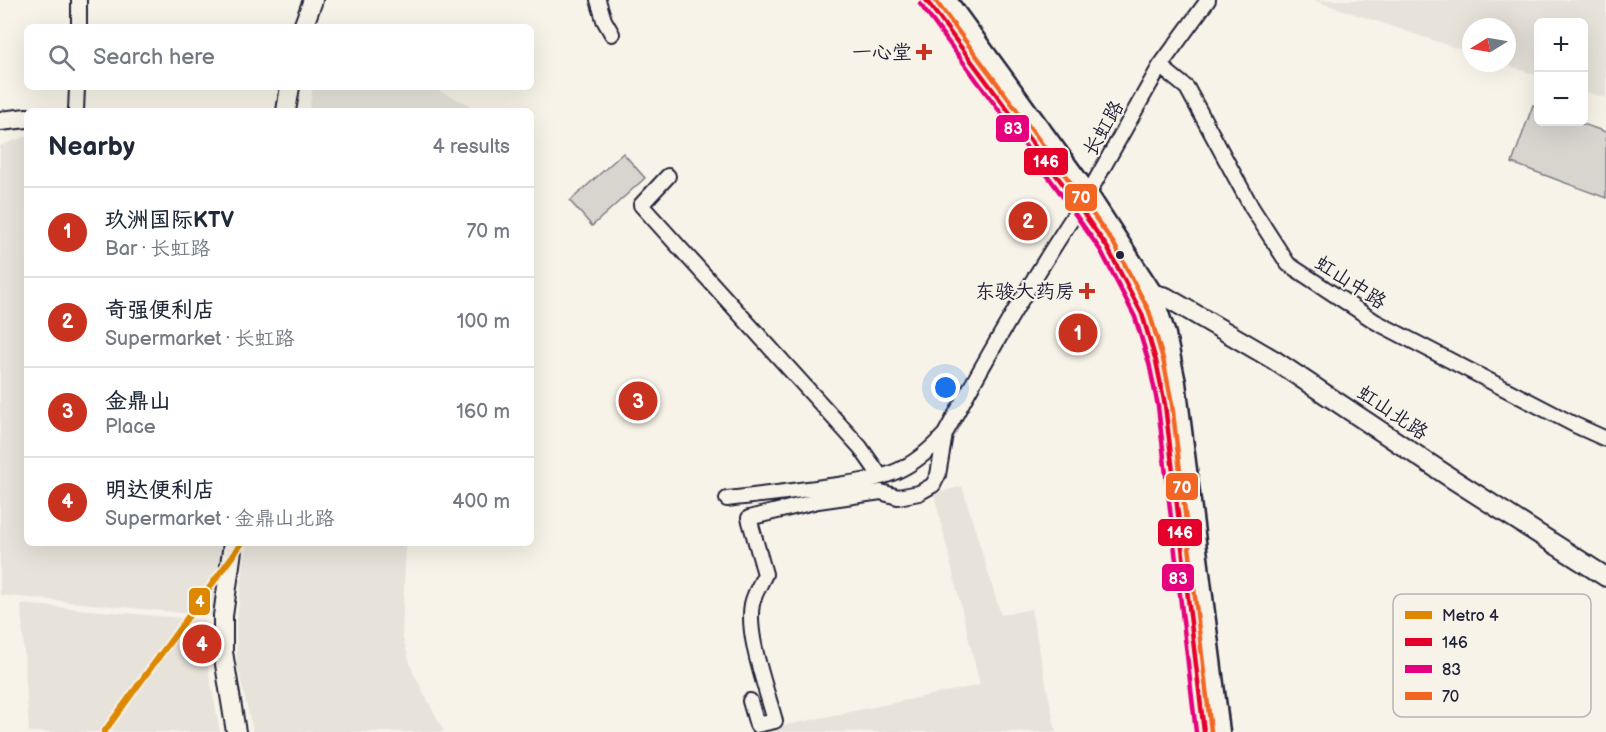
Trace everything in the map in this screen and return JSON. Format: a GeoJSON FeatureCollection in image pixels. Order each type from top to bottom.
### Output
{"type":"FeatureCollection","features":[{"type":"Feature","properties":{"kind":"main road"},"geometry":{"type":"LineString","coordinates":[[944,0],[1087,196],[1150,293],[1164,335],[1174,383],[1218,732]]}},
{"type":"Feature","properties":{"kind":"street"},"geometry":{"type":"LineString","coordinates":[[79,0],[79,24]]}},
{"type":"Feature","properties":{"kind":"street"},"geometry":{"type":"LineString","coordinates":[[304,24],[314,0]]}},
{"type":"Feature","properties":{"kind":"street"},"geometry":{"type":"LineString","coordinates":[[598,0],[604,20],[612,34]]}},
{"type":"Feature","properties":{"kind":"street","name":"长虹路"},"geometry":{"type":"LineString","coordinates":[[945,434],[1018,306],[1072,216],[1087,196],[1160,66],[1208,0]]}},
{"type":"Feature","properties":{"kind":"street","name":"虹山中路"},"geometry":{"type":"LineString","coordinates":[[1160,66],[1187,88],[1252,208],[1288,264],[1376,322],[1606,439]]}},
{"type":"Feature","properties":{"kind":"street"},"geometry":{"type":"LineString","coordinates":[[76,108],[77,90]]}},
{"type":"Feature","properties":{"kind":"street"},"geometry":{"type":"LineString","coordinates":[[286,108],[290,90]]}},
{"type":"Feature","properties":{"kind":"street"},"geometry":{"type":"LineString","coordinates":[[0,121],[24,118]]}},
{"type":"Feature","properties":{"kind":"street"},"geometry":{"type":"LineString","coordinates":[[668,176],[641,205],[860,447],[881,477]]}},
{"type":"Feature","properties":{"kind":"street","name":"虹山北路"},"geometry":{"type":"LineString","coordinates":[[1150,293],[1166,297],[1274,360],[1451,478],[1606,577]]}},
{"type":"Feature","properties":{"kind":"street"},"geometry":{"type":"LineString","coordinates":[[727,499],[793,492],[881,477],[900,470],[931,449],[945,434]]}},
{"type":"Feature","properties":{"kind":"street"},"geometry":{"type":"LineString","coordinates":[[750,701],[757,725],[775,721],[754,644],[752,603],[765,574],[748,518],[818,501],[881,492],[898,497],[920,493],[933,485],[938,475],[945,434]]}},
{"type":"Feature","properties":{"kind":"street"},"geometry":{"type":"LineString","coordinates":[[233,546],[224,616],[223,652],[236,732]]}},
{"type":"Feature","properties":{"kind":"shaded area"},"geometry":{"type":"Polygon","coordinates":[[[1313,0],[1606,0],[1606,98],[1588,92],[1588,18],[1534,18],[1534,75],[1516,68],[1516,18],[1462,18],[1462,50],[1313,0]]]}},
{"type":"Feature","properties":{"kind":"shaded area"},"geometry":{"type":"Polygon","coordinates":[[[312,90],[437,90],[472,108],[310,108],[312,90]]]}},
{"type":"Feature","properties":{"kind":"shaded area"},"geometry":{"type":"Polygon","coordinates":[[[1533,105],[1534,126],[1588,126],[1606,132],[1606,198],[1512,163],[1533,105]]]}},
{"type":"Feature","properties":{"kind":"shaded area"},"geometry":{"type":"Polygon","coordinates":[[[24,137],[24,546],[221,546],[213,616],[0,595],[0,146],[24,137]]]}},
{"type":"Feature","properties":{"kind":"shaded area"},"geometry":{"type":"Polygon","coordinates":[[[623,153],[645,178],[592,226],[570,201],[623,153]]]}},
{"type":"Feature","properties":{"kind":"shaded area"},"geometry":{"type":"Polygon","coordinates":[[[962,486],[1001,615],[1031,609],[1056,732],[753,732],[980,685],[934,494],[962,486]]]}},
{"type":"Feature","properties":{"kind":"shaded area"},"geometry":{"type":"Polygon","coordinates":[[[246,546],[406,546],[402,635],[412,670],[444,732],[253,732],[237,664],[236,628],[246,546]]]}},
{"type":"Feature","properties":{"kind":"shaded area"},"geometry":{"type":"Polygon","coordinates":[[[21,604],[204,620],[206,657],[220,732],[29,732],[21,604]]]}},
{"type":"Feature","properties":{"kind":"metro line","name":"4"},"geometry":{"type":"LineString","coordinates":[[104,732],[240,546]]}},
{"type":"Feature","properties":{"kind":"transit line","name":"146"},"geometry":{"type":"LineString","coordinates":[[926,0],[1107,247],[1142,314],[1156,361],[1165,405],[1204,732]]}},
{"type":"Feature","properties":{"kind":"transit line","name":"70"},"geometry":{"type":"LineString","coordinates":[[935,0],[1114,244],[1149,311],[1163,359],[1172,404],[1211,731]]}},
{"type":"Feature","properties":{"kind":"transit line","name":"83"},"geometry":{"type":"LineString","coordinates":[[920,4],[1101,251],[1135,317],[1149,363],[1158,406],[1196,732]]}},
{"type":"Feature","properties":{"kind":"place","name":"一心堂"},"geometry":{"type":"Point","coordinates":[924,52]}},
{"type":"Feature","properties":{"kind":"place","name":"奇强便利店"},"geometry":{"type":"Point","coordinates":[1028,221]}},
{"type":"Feature","properties":{"kind":"place","name":"东骏大药房"},"geometry":{"type":"Point","coordinates":[1087,291]}},
{"type":"Feature","properties":{"kind":"place","name":"玖洲国际KTV"},"geometry":{"type":"Point","coordinates":[1078,333]}},
{"type":"Feature","properties":{"kind":"place","name":"金鼎山"},"geometry":{"type":"Point","coordinates":[638,401]}},
{"type":"Feature","properties":{"kind":"place","name":"明达便利店"},"geometry":{"type":"Point","coordinates":[202,644]}}]}
